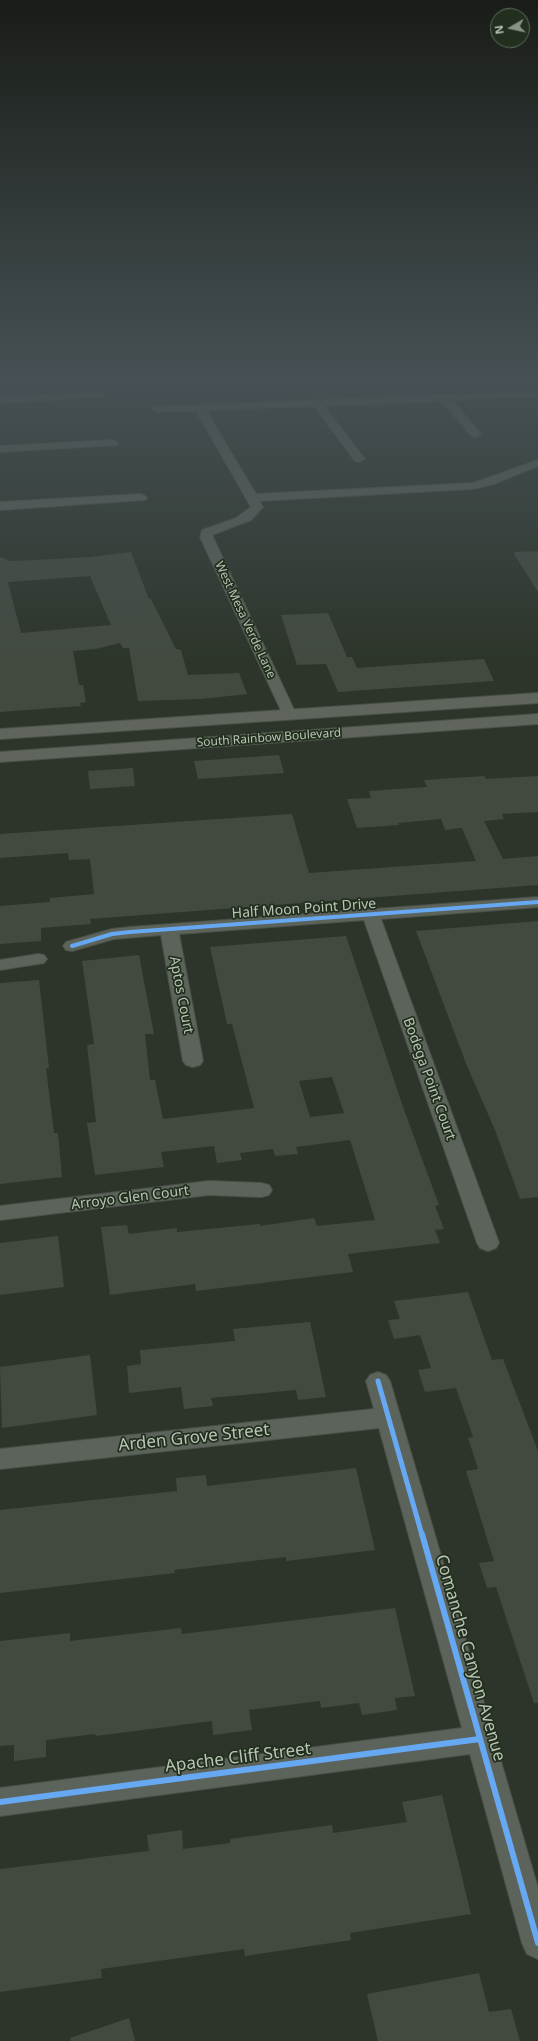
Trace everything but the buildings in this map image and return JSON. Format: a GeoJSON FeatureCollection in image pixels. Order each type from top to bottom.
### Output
{"type":"FeatureCollection","features":[{"type":"Feature","properties":{"kind":"main road","name":"South Rainbow Boulevard"},"geometry":{"type":"LineString","coordinates":[[0,734],[538,698]]}},
{"type":"Feature","properties":{"kind":"main road"},"geometry":{"type":"LineString","coordinates":[[301,736],[308,730],[322,725],[392,719],[447,704]]}},
{"type":"Feature","properties":{"kind":"main road"},"geometry":{"type":"LineString","coordinates":[[180,745],[211,731],[274,726],[289,719],[289,714]]}},
{"type":"Feature","properties":{"kind":"main road","name":"South Rainbow Boulevard"},"geometry":{"type":"LineString","coordinates":[[0,757],[538,719]]}},
{"type":"Feature","properties":{"kind":"street"},"geometry":{"type":"LineString","coordinates":[[239,475],[252,498],[474,486],[486,484],[505,475]]}},
{"type":"Feature","properties":{"kind":"street"},"geometry":{"type":"LineString","coordinates":[[0,506],[141,498]]}},
{"type":"Feature","properties":{"kind":"street","name":"West Mesa Verde Lane"},"geometry":{"type":"LineString","coordinates":[[252,498],[257,507],[246,518],[212,529],[206,533],[206,537],[289,714]]}},
{"type":"Feature","properties":{"kind":"street","name":"Half Moon Point Drive"},"geometry":{"type":"LineString","coordinates":[[72,946],[112,934],[371,916],[538,902]]}},
{"type":"Feature","properties":{"kind":"street","name":"Bodega Point Court"},"geometry":{"type":"LineString","coordinates":[[371,916],[488,1243]]}},
{"type":"Feature","properties":{"kind":"street","name":"Aptos Court"},"geometry":{"type":"LineString","coordinates":[[169,930],[194,1061]]}},
{"type":"Feature","properties":{"kind":"street"},"geometry":{"type":"LineString","coordinates":[[0,965],[38,959]]}},
{"type":"Feature","properties":{"kind":"street","name":"Arroyo Glen Court"},"geometry":{"type":"LineString","coordinates":[[0,1213],[209,1188],[261,1190]]}},
{"type":"Feature","properties":{"kind":"street","name":"Comanche Canyon Avenue"},"geometry":{"type":"LineString","coordinates":[[378,1381],[538,1943]]}},
{"type":"Feature","properties":{"kind":"street","name":"Arden Grove Street"},"geometry":{"type":"LineString","coordinates":[[0,1459],[388,1418]]}},
{"type":"Feature","properties":{"kind":"street","name":"Apache Cliff Street"},"geometry":{"type":"LineString","coordinates":[[0,1802],[480,1739]]}},
{"type":"Feature","properties":{"kind":"cycle path"},"geometry":{"type":"LineString","coordinates":[[72,946],[112,934],[130,932],[538,902]]}},
{"type":"Feature","properties":{"kind":"cycle path"},"geometry":{"type":"LineString","coordinates":[[378,1381],[538,1943]]}},
{"type":"Feature","properties":{"kind":"cycle path"},"geometry":{"type":"LineString","coordinates":[[0,1802],[480,1739]]}}]}
